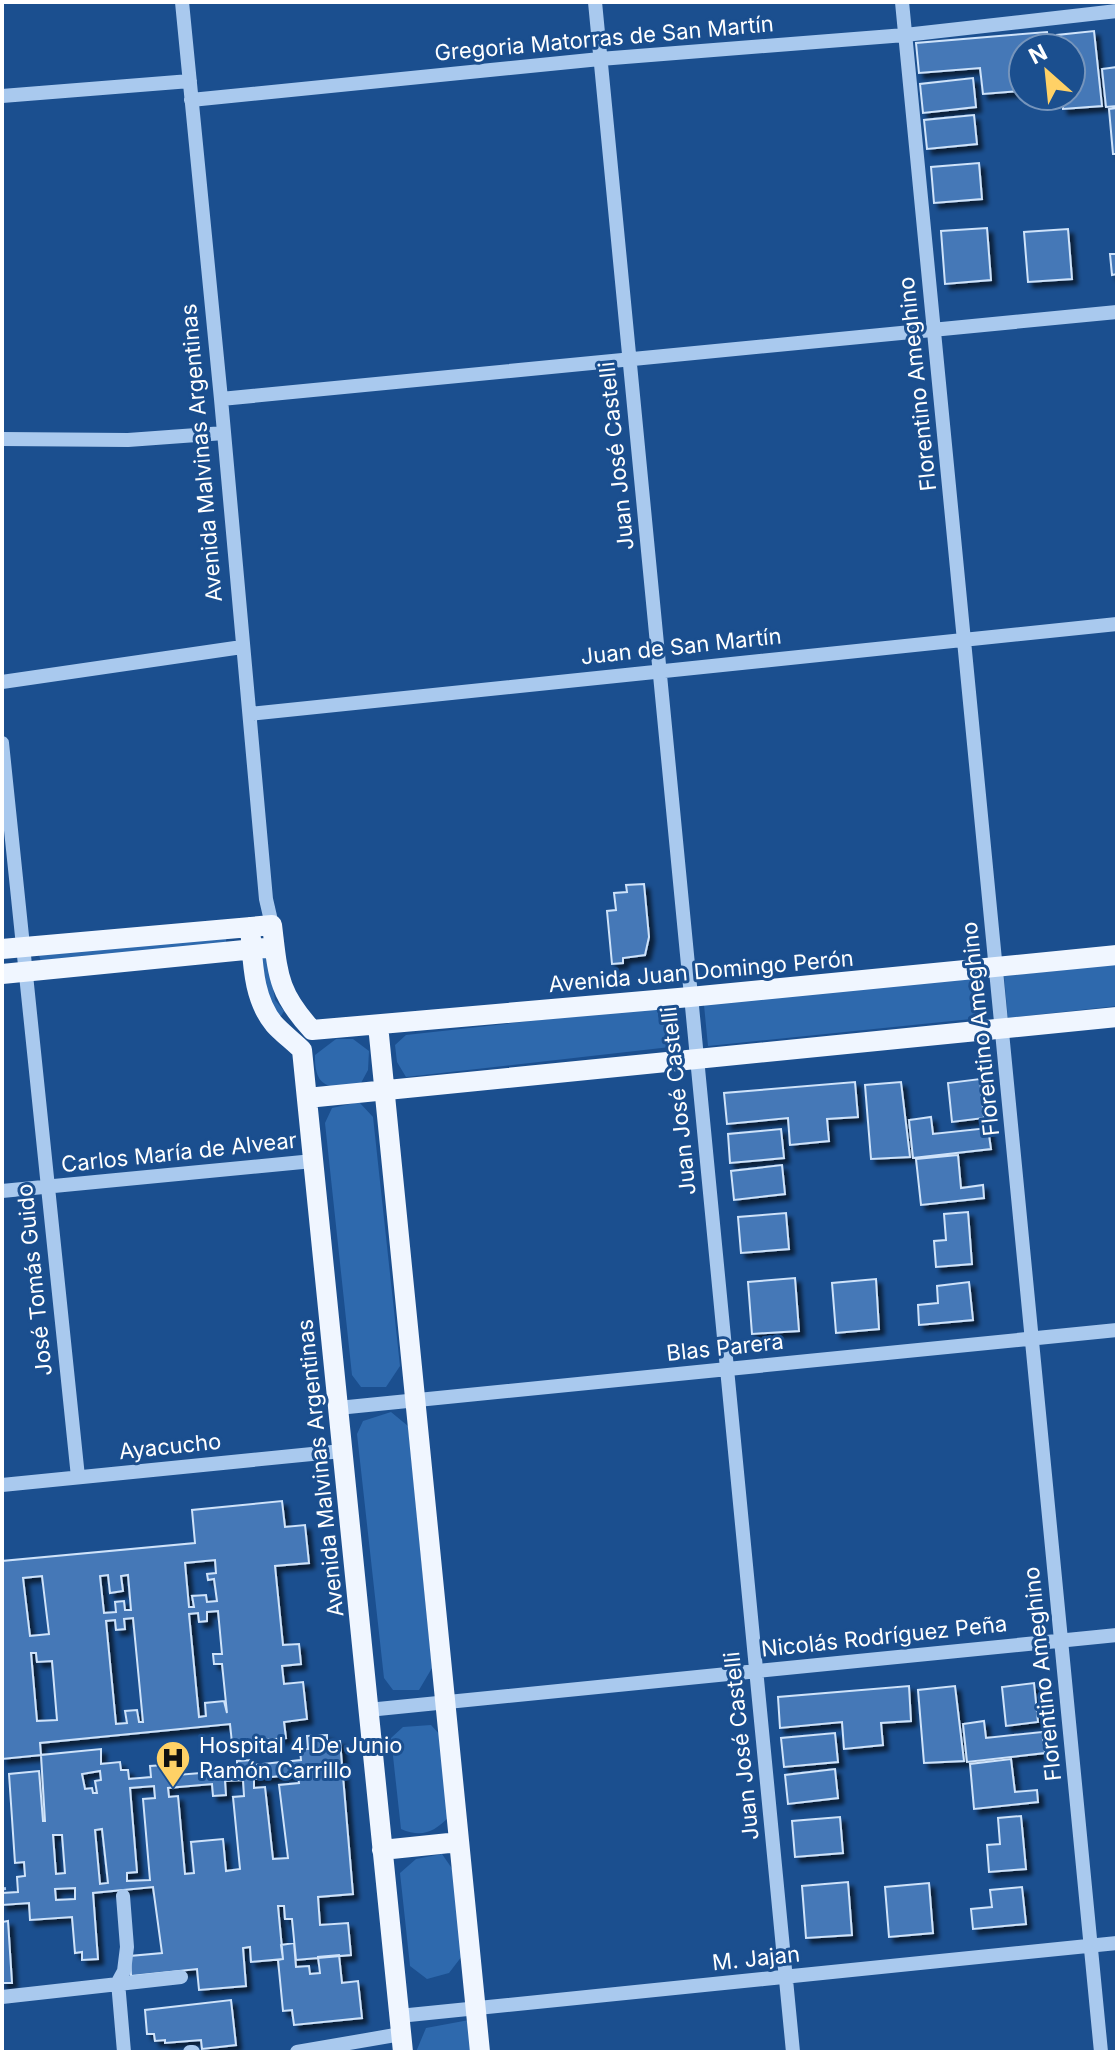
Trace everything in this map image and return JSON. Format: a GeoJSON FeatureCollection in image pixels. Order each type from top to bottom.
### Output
{"type":"FeatureCollection","features":[{"type":"Feature","properties":{"kind":"main road"},"geometry":{"type":"LineString","coordinates":[[2,949],[272,925]]}},
{"type":"Feature","properties":{"kind":"main road","name":"Avenida Malvinas Argentinas"},"geometry":{"type":"LineString","coordinates":[[272,925],[277,976],[284,995],[312,1030]]}},
{"type":"Feature","properties":{"kind":"main road"},"geometry":{"type":"LineString","coordinates":[[250,927],[256,983],[262,1006],[274,1024],[302,1050]]}},
{"type":"Feature","properties":{"kind":"main road"},"geometry":{"type":"LineString","coordinates":[[2,974],[275,947]]}},
{"type":"Feature","properties":{"kind":"main road","name":"Avenida Juan Domingo Perón"},"geometry":{"type":"LineString","coordinates":[[312,1030],[1117,955]]}},
{"type":"Feature","properties":{"kind":"main road"},"geometry":{"type":"LineString","coordinates":[[307,1098],[1117,1017]]}},
{"type":"Feature","properties":{"kind":"main road"},"geometry":{"type":"LineString","coordinates":[[378,1025],[480,2052]]}},
{"type":"Feature","properties":{"kind":"main road","name":"Avenida Malvinas Argentinas"},"geometry":{"type":"LineString","coordinates":[[302,1050],[401,2034]]}},
{"type":"Feature","properties":{"kind":"main road"},"geometry":{"type":"LineString","coordinates":[[382,1850],[459,1842]]}},
{"type":"Feature","properties":{"kind":"street","name":"Avenida Malvinas Argentinas"},"geometry":{"type":"LineString","coordinates":[[182,2],[266,899],[272,925]]}},
{"type":"Feature","properties":{"kind":"street","name":"Juan José Castelli"},"geometry":{"type":"LineString","coordinates":[[595,2],[793,2052]]}},
{"type":"Feature","properties":{"kind":"street","name":"Florentino Ameghino"},"geometry":{"type":"LineString","coordinates":[[902,2],[1101,2052]]}},
{"type":"Feature","properties":{"kind":"street","name":"Gregoria Matorras de San Martín"},"geometry":{"type":"LineString","coordinates":[[191,100],[600,59],[905,35],[1117,11]]}},
{"type":"Feature","properties":{"kind":"street"},"geometry":{"type":"LineString","coordinates":[[2,96],[190,81]]}},
{"type":"Feature","properties":{"kind":"street"},"geometry":{"type":"LineString","coordinates":[[221,399],[1117,312]]}},
{"type":"Feature","properties":{"kind":"street"},"geometry":{"type":"LineString","coordinates":[[2,439],[128,440],[224,433]]}},
{"type":"Feature","properties":{"kind":"street","name":"Juan de San Martín"},"geometry":{"type":"LineString","coordinates":[[250,714],[1117,624]]}},
{"type":"Feature","properties":{"kind":"street"},"geometry":{"type":"LineString","coordinates":[[2,682],[242,647]]}},
{"type":"Feature","properties":{"kind":"street","name":"José Tomás Guido"},"geometry":{"type":"LineString","coordinates":[[2,743],[78,1477]]}},
{"type":"Feature","properties":{"kind":"street"},"geometry":{"type":"LineString","coordinates":[[250,927],[266,899]]}},
{"type":"Feature","properties":{"kind":"street"},"geometry":{"type":"LineString","coordinates":[[302,1050],[312,1030]]}},
{"type":"Feature","properties":{"kind":"street","name":"Carlos María de Alvear"},"geometry":{"type":"LineString","coordinates":[[2,1191],[313,1161]]}},
{"type":"Feature","properties":{"kind":"street","name":"Blas Parera"},"geometry":{"type":"LineString","coordinates":[[338,1408],[1117,1330]]}},
{"type":"Feature","properties":{"kind":"street","name":"Ayacucho"},"geometry":{"type":"LineString","coordinates":[[2,1485],[342,1451]]}},
{"type":"Feature","properties":{"kind":"street","name":"Nicolás Rodríguez Peña"},"geometry":{"type":"LineString","coordinates":[[368,1710],[1117,1635]]}},
{"type":"Feature","properties":{"kind":"street"},"geometry":{"type":"LineString","coordinates":[[123,1896],[127,1947],[124,1971],[118,1982],[124,2052]]}},
{"type":"Feature","properties":{"kind":"street","name":"M. Jajan"},"geometry":{"type":"LineString","coordinates":[[297,2052],[401,2034],[475,2008],[1117,1943]]}},
{"type":"Feature","properties":{"kind":"street"},"geometry":{"type":"LineString","coordinates":[[2,1997],[181,1977]]}},
{"type":"Feature","properties":{"kind":"path"},"geometry":{"type":"LineString","coordinates":[[2,1889],[12,1888]]}},
{"type":"Feature","properties":{"kind":"shaded area"},"geometry":{"type":"Polygon","coordinates":[[[226,937],[226,945],[41,962],[39,955],[226,937]]]}},
{"type":"Feature","properties":{"kind":"shaded area"},"geometry":{"type":"Polygon","coordinates":[[[268,956],[275,1000],[284,1011],[281,1016],[269,1006],[260,958],[268,956]]]}},
{"type":"Feature","properties":{"kind":"shaded area"},"geometry":{"type":"Polygon","coordinates":[[[1117,964],[1117,1006],[1008,1018],[1004,976],[1117,964]]]}},
{"type":"Feature","properties":{"kind":"shaded area"},"geometry":{"type":"Polygon","coordinates":[[[977,977],[981,1018],[708,1046],[704,1005],[977,977]]]}},
{"type":"Feature","properties":{"kind":"shaded area"},"geometry":{"type":"Polygon","coordinates":[[[675,1005],[679,1046],[406,1077],[397,1062],[395,1045],[406,1035],[675,1005]]]}},
{"type":"Feature","properties":{"kind":"shaded area"},"geometry":{"type":"Polygon","coordinates":[[[336,1039],[353,1039],[369,1051],[368,1070],[361,1083],[333,1086],[321,1081],[315,1055],[336,1039]]]}},
{"type":"Feature","properties":{"kind":"shaded area"},"geometry":{"type":"Polygon","coordinates":[[[359,1102],[373,1117],[400,1366],[386,1387],[361,1387],[352,1375],[325,1123],[332,1108],[359,1102]]]}},
{"type":"Feature","properties":{"kind":"shaded area"},"geometry":{"type":"Polygon","coordinates":[[[391,1412],[408,1426],[432,1668],[419,1690],[393,1690],[384,1678],[357,1434],[363,1421],[391,1412]]]}},
{"type":"Feature","properties":{"kind":"shaded area"},"geometry":{"type":"Polygon","coordinates":[[[431,1725],[442,1737],[449,1817],[433,1830],[415,1833],[401,1829],[391,1738],[403,1727],[431,1725]]]}},
{"type":"Feature","properties":{"kind":"shaded area"},"geometry":{"type":"Polygon","coordinates":[[[442,1854],[453,1870],[462,1956],[449,1973],[427,1979],[410,1966],[400,1873],[416,1859],[442,1854]]]}},
{"type":"Feature","properties":{"kind":"shaded area"},"geometry":{"type":"Polygon","coordinates":[[[469,2020],[472,2052],[416,2052],[426,2028],[469,2020]]]}},
{"type":"Feature","properties":{"kind":"building"},"geometry":{"type":"Polygon","coordinates":[[[1094,31],[1102,106],[1087,107],[1085,32],[1094,31]]]}},
{"type":"Feature","properties":{"kind":"building"},"geometry":{"type":"Polygon","coordinates":[[[1007,35],[1007,92],[983,94],[980,68],[919,73],[916,43],[1007,35]]]}},
{"type":"Feature","properties":{"kind":"building"},"geometry":{"type":"Polygon","coordinates":[[[1117,67],[1117,106],[1106,107],[1102,69],[1117,67]]]}},
{"type":"Feature","properties":{"kind":"building"},"geometry":{"type":"Polygon","coordinates":[[[973,78],[976,107],[923,113],[920,84],[973,78]]]}},
{"type":"Feature","properties":{"kind":"building"},"geometry":{"type":"Polygon","coordinates":[[[1117,108],[1117,154],[1113,154],[1109,109],[1117,108]]]}},
{"type":"Feature","properties":{"kind":"building"},"geometry":{"type":"Polygon","coordinates":[[[974,115],[977,144],[927,149],[924,120],[974,115]]]}},
{"type":"Feature","properties":{"kind":"building"},"geometry":{"type":"Polygon","coordinates":[[[979,163],[982,199],[934,203],[931,167],[979,163]]]}},
{"type":"Feature","properties":{"kind":"building"},"geometry":{"type":"Polygon","coordinates":[[[987,228],[991,280],[945,284],[941,231],[987,228]]]}},
{"type":"Feature","properties":{"kind":"building"},"geometry":{"type":"Polygon","coordinates":[[[1068,229],[1072,279],[1028,282],[1024,232],[1068,229]]]}},
{"type":"Feature","properties":{"kind":"building"},"geometry":{"type":"Polygon","coordinates":[[[1110,254],[1117,254],[1117,274],[1112,275],[1110,254]]]}},
{"type":"Feature","properties":{"kind":"building"},"geometry":{"type":"Polygon","coordinates":[[[644,884],[649,937],[645,955],[623,958],[623,963],[612,964],[607,911],[616,910],[614,893],[627,892],[626,885],[644,884]]]}},
{"type":"Feature","properties":{"kind":"building"},"geometry":{"type":"Polygon","coordinates":[[[980,1079],[984,1118],[952,1122],[948,1083],[980,1079]]]}},
{"type":"Feature","properties":{"kind":"building"},"geometry":{"type":"Polygon","coordinates":[[[855,1082],[858,1117],[827,1119],[829,1141],[790,1145],[788,1118],[727,1124],[724,1093],[855,1082]]]}},
{"type":"Feature","properties":{"kind":"building"},"geometry":{"type":"Polygon","coordinates":[[[901,1082],[910,1157],[871,1159],[865,1085],[901,1082]]]}},
{"type":"Feature","properties":{"kind":"building"},"geometry":{"type":"Polygon","coordinates":[[[931,1117],[933,1134],[988,1128],[991,1149],[913,1158],[909,1120],[931,1117]]]}},
{"type":"Feature","properties":{"kind":"building"},"geometry":{"type":"Polygon","coordinates":[[[781,1129],[784,1158],[730,1163],[728,1134],[781,1129]]]}},
{"type":"Feature","properties":{"kind":"building"},"geometry":{"type":"Polygon","coordinates":[[[958,1155],[961,1188],[983,1185],[984,1198],[921,1205],[916,1159],[958,1155]]]}},
{"type":"Feature","properties":{"kind":"building"},"geometry":{"type":"Polygon","coordinates":[[[782,1165],[785,1194],[734,1200],[731,1171],[782,1165]]]}},
{"type":"Feature","properties":{"kind":"building"},"geometry":{"type":"Polygon","coordinates":[[[968,1212],[972,1264],[936,1267],[934,1241],[946,1240],[944,1214],[968,1212]]]}},
{"type":"Feature","properties":{"kind":"building"},"geometry":{"type":"Polygon","coordinates":[[[786,1213],[789,1249],[741,1253],[738,1217],[786,1213]]]}},
{"type":"Feature","properties":{"kind":"building"},"geometry":{"type":"Polygon","coordinates":[[[795,1278],[799,1331],[752,1334],[748,1282],[795,1278]]]}},
{"type":"Feature","properties":{"kind":"building"},"geometry":{"type":"Polygon","coordinates":[[[876,1279],[879,1329],[836,1333],[832,1283],[876,1279]]]}},
{"type":"Feature","properties":{"kind":"building"},"geometry":{"type":"Polygon","coordinates":[[[969,1282],[973,1320],[919,1325],[918,1305],[938,1303],[937,1286],[969,1282]]]}},
{"type":"Feature","properties":{"kind":"building"},"geometry":{"type":"Polygon","coordinates":[[[282,1501],[285,1527],[305,1525],[309,1563],[275,1566],[283,1645],[299,1644],[301,1664],[282,1666],[284,1684],[303,1682],[307,1719],[284,1722],[286,1738],[232,1743],[230,1724],[40,1743],[41,1755],[2,1759],[2,1561],[195,1543],[192,1510],[282,1501]],[[215,1560],[185,1563],[189,1607],[194,1607],[192,1596],[206,1595],[207,1602],[217,1601],[214,1579],[208,1580],[207,1574],[216,1573],[215,1560]],[[108,1575],[100,1576],[104,1613],[116,1612],[115,1602],[124,1601],[125,1610],[131,1610],[128,1575],[121,1576],[123,1591],[110,1593],[108,1575]],[[42,1576],[23,1578],[30,1636],[49,1634],[42,1576]],[[218,1611],[207,1612],[207,1621],[199,1622],[198,1613],[189,1614],[199,1717],[206,1716],[205,1703],[224,1701],[227,1713],[222,1664],[214,1664],[213,1654],[222,1654],[218,1611]],[[133,1618],[124,1619],[125,1629],[116,1630],[115,1620],[106,1621],[116,1724],[127,1723],[125,1711],[137,1710],[139,1722],[143,1722],[133,1618]],[[31,1653],[37,1721],[57,1720],[52,1661],[37,1662],[36,1653],[31,1653]]]}},
{"type":"Feature","properties":{"kind":"building"},"geometry":{"type":"Polygon","coordinates":[[[1034,1683],[1038,1722],[1006,1726],[1002,1687],[1034,1683]]]}},
{"type":"Feature","properties":{"kind":"building"},"geometry":{"type":"Polygon","coordinates":[[[909,1686],[911,1721],[881,1723],[883,1745],[844,1749],[842,1722],[780,1728],[778,1697],[909,1686]]]}},
{"type":"Feature","properties":{"kind":"building"},"geometry":{"type":"Polygon","coordinates":[[[955,1686],[964,1761],[924,1763],[918,1690],[955,1686]]]}},
{"type":"Feature","properties":{"kind":"building"},"geometry":{"type":"Polygon","coordinates":[[[984,1721],[986,1738],[1042,1732],[1045,1753],[967,1762],[963,1724],[984,1721]]]}},
{"type":"Feature","properties":{"kind":"building"},"geometry":{"type":"Polygon","coordinates":[[[835,1733],[838,1762],[784,1767],[781,1738],[835,1733]]]}},
{"type":"Feature","properties":{"kind":"building"},"geometry":{"type":"Polygon","coordinates":[[[327,1735],[327,1742],[340,1741],[353,1894],[318,1897],[320,1925],[348,1923],[351,1955],[296,1960],[292,1919],[285,1919],[284,1906],[278,1906],[283,1959],[251,1962],[250,1947],[243,1948],[246,1986],[199,1990],[197,1969],[131,1976],[130,1956],[162,1953],[153,1887],[93,1893],[98,1959],[82,1960],[82,1952],[75,1953],[72,1917],[30,1920],[29,1903],[2,1905],[2,1893],[18,1892],[17,1877],[25,1876],[24,1862],[15,1863],[9,1774],[39,1771],[45,1821],[41,1755],[101,1749],[101,1764],[120,1762],[121,1770],[128,1770],[129,1779],[151,1777],[150,1766],[164,1765],[165,1776],[237,1770],[237,1761],[253,1760],[253,1765],[301,1760],[300,1750],[308,1749],[307,1736],[327,1735]],[[100,1771],[82,1774],[85,1789],[92,1788],[93,1793],[97,1793],[95,1781],[101,1780],[100,1771]],[[298,1774],[254,1779],[254,1788],[265,1787],[273,1859],[288,1858],[279,1785],[299,1783],[298,1774]],[[243,1780],[225,1781],[226,1795],[213,1796],[212,1784],[168,1788],[169,1797],[178,1796],[185,1874],[194,1873],[191,1842],[223,1839],[226,1871],[240,1869],[233,1797],[244,1796],[243,1780]],[[154,1786],[130,1788],[137,1872],[127,1873],[127,1881],[150,1880],[143,1799],[155,1798],[154,1786]],[[102,1829],[95,1830],[100,1884],[108,1883],[102,1829]],[[53,1835],[56,1874],[65,1873],[62,1835],[53,1835]],[[75,1888],[55,1889],[56,1900],[75,1899],[75,1888]]]}},
{"type":"Feature","properties":{"kind":"building"},"geometry":{"type":"Polygon","coordinates":[[[1011,1759],[1015,1792],[1037,1790],[1038,1802],[974,1809],[970,1764],[1011,1759]]]}},
{"type":"Feature","properties":{"kind":"building"},"geometry":{"type":"Polygon","coordinates":[[[835,1769],[838,1798],[788,1804],[785,1775],[835,1769]]]}},
{"type":"Feature","properties":{"kind":"building"},"geometry":{"type":"Polygon","coordinates":[[[1021,1816],[1026,1869],[989,1872],[987,1845],[1000,1844],[998,1818],[1021,1816]]]}},
{"type":"Feature","properties":{"kind":"building"},"geometry":{"type":"Polygon","coordinates":[[[840,1817],[843,1853],[795,1857],[792,1821],[840,1817]]]}},
{"type":"Feature","properties":{"kind":"building"},"geometry":{"type":"Polygon","coordinates":[[[848,1882],[852,1935],[806,1938],[802,1886],[848,1882]]]}},
{"type":"Feature","properties":{"kind":"building"},"geometry":{"type":"Polygon","coordinates":[[[929,1883],[933,1933],[889,1937],[885,1887],[929,1883]]]}},
{"type":"Feature","properties":{"kind":"building"},"geometry":{"type":"Polygon","coordinates":[[[1022,1887],[1026,1924],[973,1929],[971,1909],[992,1907],[990,1890],[1022,1887]]]}},
{"type":"Feature","properties":{"kind":"building"},"geometry":{"type":"Polygon","coordinates":[[[8,1921],[12,1983],[2,1983],[2,1922],[8,1921]]]}},
{"type":"Feature","properties":{"kind":"building"},"geometry":{"type":"Polygon","coordinates":[[[294,1943],[296,1967],[309,1966],[310,1974],[320,1973],[318,1957],[339,1955],[342,1983],[358,1981],[362,2018],[294,2025],[292,2010],[283,2011],[278,1960],[283,1959],[281,1945],[294,1943]]]}},
{"type":"Feature","properties":{"kind":"building"},"geometry":{"type":"Polygon","coordinates":[[[231,2000],[236,2045],[202,2049],[201,2040],[165,2043],[165,2040],[155,2041],[154,2034],[147,2034],[145,2010],[231,2000]]]}},
{"type":"Feature","properties":{"kind":"place","name":"Hospital 4 De Junio Ramón Carrillo"},"geometry":{"type":"Point","coordinates":[173,1789]}}]}
